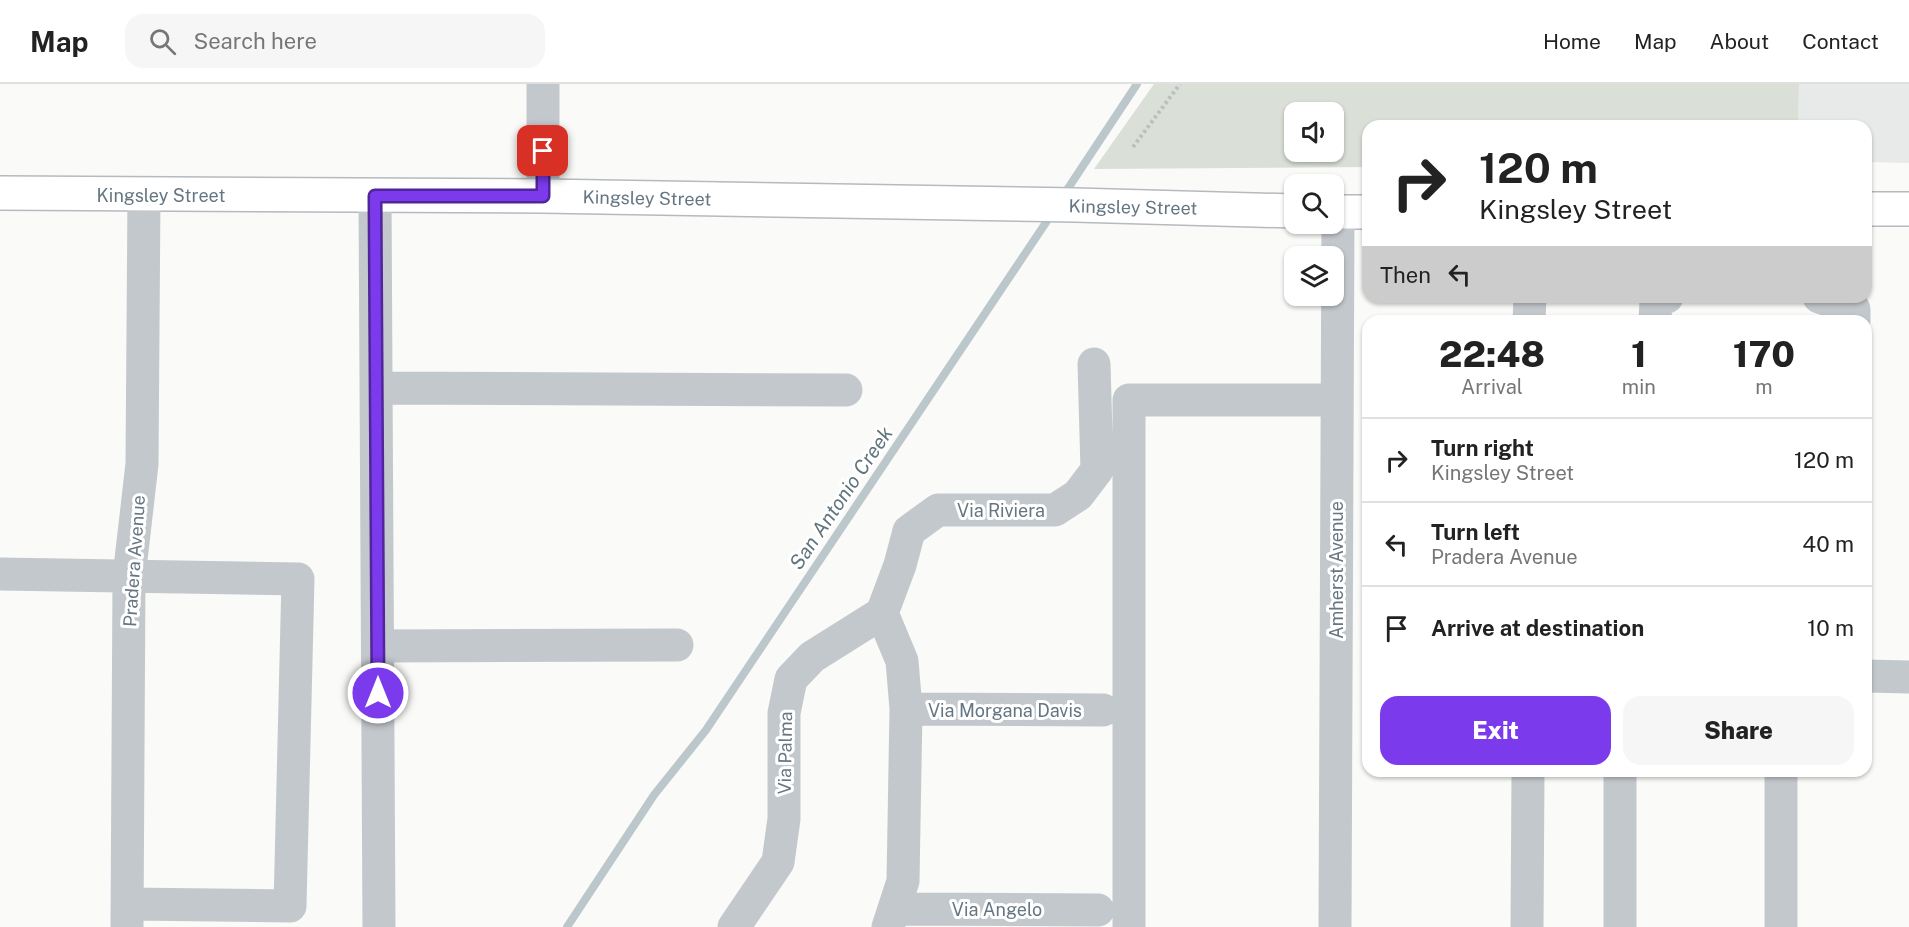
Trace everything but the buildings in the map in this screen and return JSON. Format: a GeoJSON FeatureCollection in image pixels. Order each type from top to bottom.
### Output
{"type":"FeatureCollection","features":[{"type":"Feature","properties":{"kind":"main road","name":"Kingsley Street"},"geometry":{"type":"LineString","coordinates":[[0,193],[543,196],[1284,211]]}},
{"type":"Feature","properties":{"kind":"main road"},"geometry":{"type":"LineString","coordinates":[[1872,209],[1909,209]]}},
{"type":"Feature","properties":{"kind":"street"},"geometry":{"type":"LineString","coordinates":[[543,84],[543,196]]}},
{"type":"Feature","properties":{"kind":"street","name":"Pradera Avenue"},"geometry":{"type":"LineString","coordinates":[[128,916],[130,576],[142,464],[144,195]]}},
{"type":"Feature","properties":{"kind":"street"},"geometry":{"type":"LineString","coordinates":[[375,196],[379,927]]}},
{"type":"Feature","properties":{"kind":"street","name":"Amherst Avenue"},"geometry":{"type":"LineString","coordinates":[[1335,927],[1337,400],[1346,212]]}},
{"type":"Feature","properties":{"kind":"street"},"geometry":{"type":"LineString","coordinates":[[1836,303],[1854,309],[1854,315]]}},
{"type":"Feature","properties":{"kind":"street","name":"Via Riviera"},"geometry":{"type":"LineString","coordinates":[[882,614],[900,565],[909,531],[938,510],[1055,510],[1078,495],[1097,470],[1094,364]]}},
{"type":"Feature","properties":{"kind":"street"},"geometry":{"type":"LineString","coordinates":[[376,388],[846,390]]}},
{"type":"Feature","properties":{"kind":"street"},"geometry":{"type":"LineString","coordinates":[[1129,927],[1129,400],[1337,400]]}},
{"type":"Feature","properties":{"kind":"street"},"geometry":{"type":"LineString","coordinates":[[0,574],[298,579],[290,906],[128,916]]}},
{"type":"Feature","properties":{"kind":"street"},"geometry":{"type":"LineString","coordinates":[[882,614],[902,661],[906,709],[903,881],[892,918]]}},
{"type":"Feature","properties":{"kind":"street","name":"Via Palma"},"geometry":{"type":"LineString","coordinates":[[734,927],[778,862],[784,819],[784,713],[791,679],[812,657],[882,614]]}},
{"type":"Feature","properties":{"kind":"street"},"geometry":{"type":"LineString","coordinates":[[378,646],[677,645]]}},
{"type":"Feature","properties":{"kind":"street"},"geometry":{"type":"LineString","coordinates":[[1872,676],[1909,677]]}},
{"type":"Feature","properties":{"kind":"street","name":"Via Morgana Davis"},"geometry":{"type":"LineString","coordinates":[[906,709],[1103,710]]}},
{"type":"Feature","properties":{"kind":"street"},"geometry":{"type":"LineString","coordinates":[[1527,927],[1528,777]]}},
{"type":"Feature","properties":{"kind":"street"},"geometry":{"type":"LineString","coordinates":[[1620,777],[1620,927]]}},
{"type":"Feature","properties":{"kind":"street"},"geometry":{"type":"LineString","coordinates":[[1781,777],[1782,927]]}},
{"type":"Feature","properties":{"kind":"street","name":"Via Angelo"},"geometry":{"type":"LineString","coordinates":[[892,918],[1098,910]]}},
{"type":"Feature","properties":{"kind":"path"},"geometry":{"type":"LineString","coordinates":[[1133,147],[1180,84]]}},
{"type":"Feature","properties":{"kind":"shaded area"},"geometry":{"type":"Polygon","coordinates":[[[1154,84],[1799,84],[1798,120],[1362,120],[1362,167],[1094,169],[1154,84]]]}},
{"type":"Feature","properties":{"kind":"shaded area"},"geometry":{"type":"Polygon","coordinates":[[[1799,84],[1909,84],[1909,163],[1872,162],[1872,120],[1798,120],[1799,84]]]}},
{"type":"Feature","properties":{"kind":"waterway","name":"San Antonio Creek"},"geometry":{"type":"LineString","coordinates":[[1063,196],[1137,84]]}},
{"type":"Feature","properties":{"kind":"waterway","name":"San Antonio Creek"},"geometry":{"type":"LineString","coordinates":[[567,927],[654,795],[706,730],[1053,212]]}},
{"type":"Feature","properties":{"kind":"route"},"geometry":{"type":"LineString","coordinates":[[378,693],[375,196],[543,196],[543,151]]}}]}
